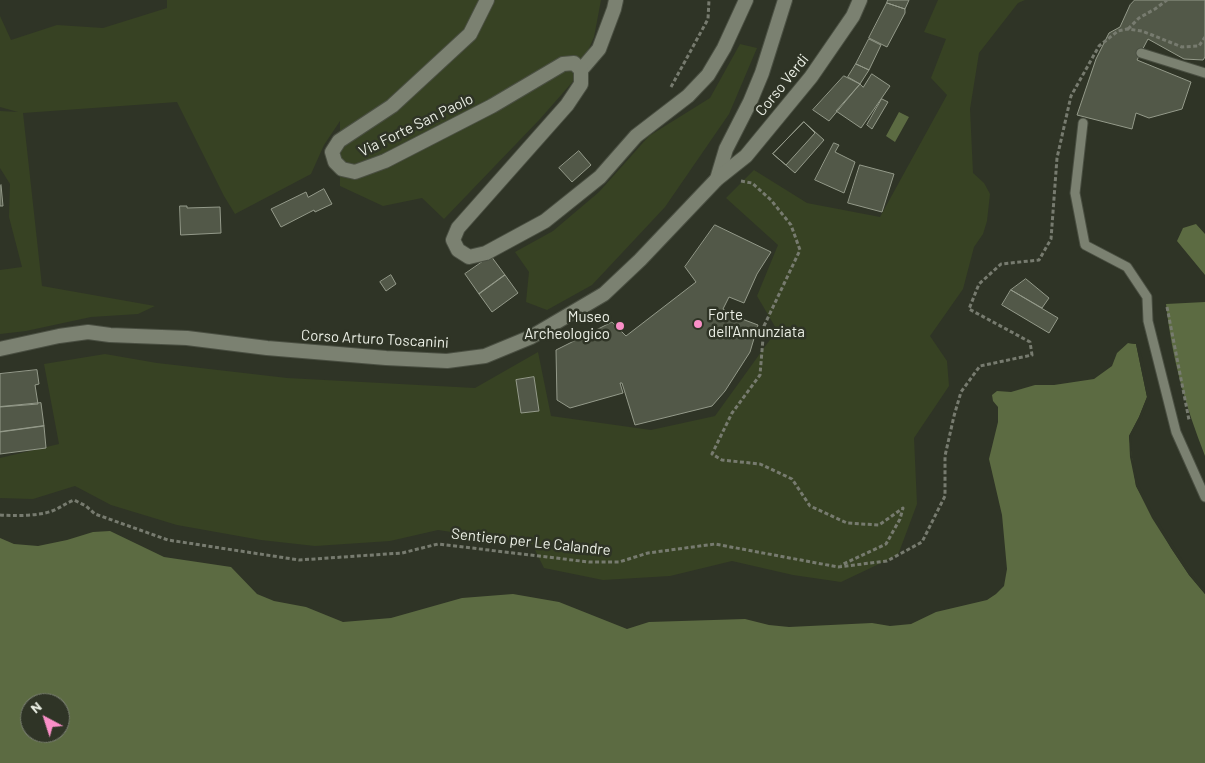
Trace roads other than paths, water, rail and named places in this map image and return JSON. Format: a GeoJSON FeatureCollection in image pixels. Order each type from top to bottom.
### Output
{"type":"FeatureCollection","features":[{"type":"Feature","properties":{"kind":"street","name":"Via Forte San Paolo"},"geometry":{"type":"LineString","coordinates":[[487,0],[470,34],[392,106],[339,141],[332,152],[335,162],[342,169],[355,172],[385,160],[492,106],[563,64],[574,64],[581,70]]}},
{"type":"Feature","properties":{"kind":"street"},"geometry":{"type":"LineString","coordinates":[[616,0],[599,48],[581,70],[581,84],[567,105],[458,228],[454,240],[458,250],[468,257],[486,253],[544,221],[600,177],[636,136],[688,96],[708,75],[724,48],[746,0]]}},
{"type":"Feature","properties":{"kind":"street"},"geometry":{"type":"LineString","coordinates":[[717,179],[726,149],[750,102],[762,73],[785,0]]}},
{"type":"Feature","properties":{"kind":"street","name":"Corso Verdi"},"geometry":{"type":"LineString","coordinates":[[717,179],[746,156],[811,77],[853,16],[860,0]]}},
{"type":"Feature","properties":{"kind":"street","name":"Corso Arturo Toscanini"},"geometry":{"type":"LineString","coordinates":[[0,349],[59,336],[88,332],[110,335],[187,338],[267,348],[386,358],[447,361],[485,356],[531,337],[604,294],[640,260],[717,179]]}},
{"type":"Feature","properties":{"kind":"lane"},"geometry":{"type":"LineString","coordinates":[[1141,53],[1205,73]]}},
{"type":"Feature","properties":{"kind":"lane"},"geometry":{"type":"LineString","coordinates":[[1083,123],[1075,193],[1085,245],[1127,268],[1147,297],[1148,321],[1176,432],[1205,497]]}},
{"type":"Feature","properties":{"kind":"place","name":"Forte dell'Annunziata"},"geometry":{"type":"Point","coordinates":[698,324]}},
{"type":"Feature","properties":{"kind":"place","name":"Museo Archeologico"},"geometry":{"type":"Point","coordinates":[620,326]}}]}
